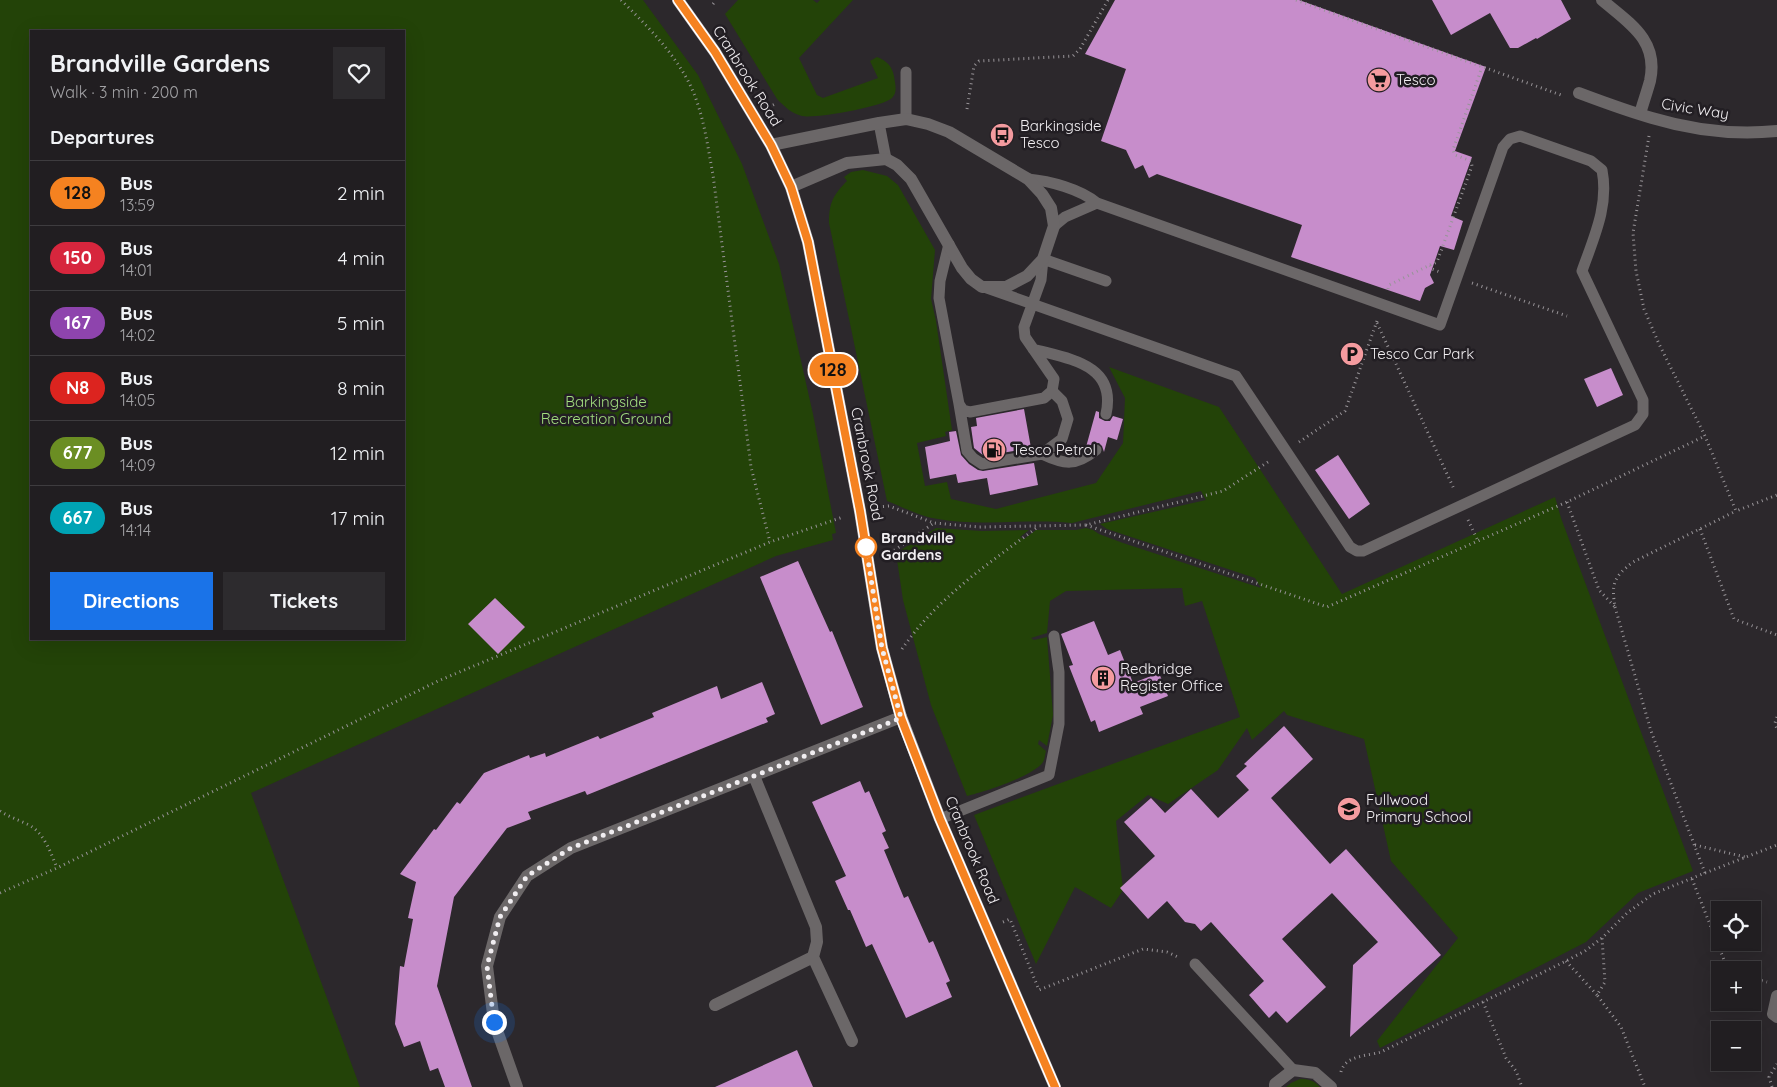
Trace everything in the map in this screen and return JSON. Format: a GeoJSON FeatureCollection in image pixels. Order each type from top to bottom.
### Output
{"type":"FeatureCollection","features":[{"type":"Feature","properties":{"kind":"main road","name":"Cranbrook Road"},"geometry":{"type":"LineString","coordinates":[[678,0],[715,52],[771,145],[791,187],[808,242],[860,511],[882,648],[901,718],[940,819],[1055,1087]]}},
{"type":"Feature","properties":{"kind":"street","name":"Civic Way"},"geometry":{"type":"LineString","coordinates":[[1602,0],[1635,28],[1645,40],[1650,53],[1652,66],[1650,81],[1640,114]]}},
{"type":"Feature","properties":{"kind":"street","name":"Civic Way"},"geometry":{"type":"LineString","coordinates":[[1579,93],[1652,118],[1710,130],[1777,131]]}},
{"type":"Feature","properties":{"kind":"street"},"geometry":{"type":"LineString","coordinates":[[771,145],[879,123],[906,120],[928,124],[949,132],[1028,179],[1042,194],[1051,208],[1054,226],[1043,259],[1027,276],[1006,287],[982,286],[971,279],[962,268],[911,178],[897,165],[886,159],[847,163],[791,187]]}},
{"type":"Feature","properties":{"kind":"street"},"geometry":{"type":"LineString","coordinates":[[517,1087],[494,1022],[487,966],[500,917],[527,876],[571,848],[901,718]]}},
{"type":"Feature","properties":{"kind":"street"},"geometry":{"type":"LineString","coordinates":[[754,776],[816,927],[817,942],[813,957],[852,1041]]}},
{"type":"Feature","properties":{"kind":"street"},"geometry":{"type":"LineString","coordinates":[[715,1005],[813,957]]}},
{"type":"Feature","properties":{"kind":"street"},"geometry":{"type":"LineString","coordinates":[[1777,996],[1773,1014],[1777,1017]]}},
{"type":"Feature","properties":{"kind":"street"},"geometry":{"type":"LineString","coordinates":[[1275,1087],[1275,1084],[1293,1070],[1315,1073],[1331,1087]]}},
{"type":"Feature","properties":{"kind":"lane"},"geometry":{"type":"LineString","coordinates":[[906,72],[906,120]]}},
{"type":"Feature","properties":{"kind":"lane"},"geometry":{"type":"LineString","coordinates":[[879,123],[886,159]]}},
{"type":"Feature","properties":{"kind":"lane"},"geometry":{"type":"LineString","coordinates":[[982,286],[1236,376],[1350,547],[1357,551],[1364,551],[1635,425],[1643,414],[1643,400],[1582,271],[1602,212],[1605,186],[1602,170],[1591,161],[1520,136],[1510,138],[1502,147],[1440,325],[1097,203],[1090,197],[1047,181],[1028,179]]}},
{"type":"Feature","properties":{"kind":"lane"},"geometry":{"type":"LineString","coordinates":[[1054,226],[1065,217],[1097,203]]}},
{"type":"Feature","properties":{"kind":"lane"},"geometry":{"type":"LineString","coordinates":[[949,244],[940,281],[939,298],[967,451],[982,464],[1042,454],[1062,439],[1068,419],[1062,401],[1052,391]]}},
{"type":"Feature","properties":{"kind":"lane"},"geometry":{"type":"LineString","coordinates":[[958,404],[963,410],[970,412],[1044,398],[1052,391],[1054,379],[1025,337],[1024,327],[1041,280],[1043,259],[1106,281]]}},
{"type":"Feature","properties":{"kind":"lane"},"geometry":{"type":"LineString","coordinates":[[1033,349],[1086,365],[1097,373],[1105,385],[1108,404],[1106,414]]}},
{"type":"Feature","properties":{"kind":"lane"},"geometry":{"type":"LineString","coordinates":[[1042,454],[1055,460],[1070,463],[1084,459],[1096,450]]}},
{"type":"Feature","properties":{"kind":"lane"},"geometry":{"type":"LineString","coordinates":[[940,819],[1049,775],[1059,724],[1059,672],[1054,636]]}},
{"type":"Feature","properties":{"kind":"lane"},"geometry":{"type":"LineString","coordinates":[[1195,964],[1293,1070]]}},
{"type":"Feature","properties":{"kind":"path"},"geometry":{"type":"LineString","coordinates":[[621,0],[657,35],[687,79],[704,127],[714,175],[751,467],[770,542]]}},
{"type":"Feature","properties":{"kind":"path"},"geometry":{"type":"LineString","coordinates":[[713,4],[716,0]]}},
{"type":"Feature","properties":{"kind":"path"},"geometry":{"type":"LineString","coordinates":[[967,109],[974,66],[979,61],[1073,56],[1080,49],[1108,0]]}},
{"type":"Feature","properties":{"kind":"path"},"geometry":{"type":"LineString","coordinates":[[1296,0],[1573,99],[1579,93]]}},
{"type":"Feature","properties":{"kind":"path"},"geometry":{"type":"LineString","coordinates":[[860,511],[889,506],[934,523],[979,527],[1086,524],[1212,494],[1233,485],[1345,411],[1389,286],[1437,262],[1472,166],[1471,161],[1455,154],[1453,150],[1482,67]]}},
{"type":"Feature","properties":{"kind":"path"},"geometry":{"type":"LineString","coordinates":[[1652,118],[1633,233],[1636,271],[1644,309],[1659,344],[1705,436],[1736,511]]}},
{"type":"Feature","properties":{"kind":"path"},"geometry":{"type":"LineString","coordinates":[[1430,266],[1432,269],[1567,316]]}},
{"type":"Feature","properties":{"kind":"path"},"geometry":{"type":"LineString","coordinates":[[1376,322],[1478,541]]}},
{"type":"Feature","properties":{"kind":"path"},"geometry":{"type":"LineString","coordinates":[[1705,873],[1651,731],[1615,607],[1613,592],[1615,580],[1622,570],[1633,562],[1736,511],[1777,495]]}},
{"type":"Feature","properties":{"kind":"path"},"geometry":{"type":"LineString","coordinates":[[1567,502],[1599,590],[1615,607]]}},
{"type":"Feature","properties":{"kind":"path"},"geometry":{"type":"LineString","coordinates":[[0,893],[57,868],[438,681],[770,542],[833,520]]}},
{"type":"Feature","properties":{"kind":"path"},"geometry":{"type":"LineString","coordinates":[[869,567],[934,523]]}},
{"type":"Feature","properties":{"kind":"path"},"geometry":{"type":"LineString","coordinates":[[888,670],[916,628],[950,594],[1039,526]]}},
{"type":"Feature","properties":{"kind":"path"},"geometry":{"type":"LineString","coordinates":[[1700,529],[1734,619],[1777,634]]}},
{"type":"Feature","properties":{"kind":"path"},"geometry":{"type":"LineString","coordinates":[[1777,717],[1775,723],[1777,729]]}},
{"type":"Feature","properties":{"kind":"path"},"geometry":{"type":"LineString","coordinates":[[0,811],[38,832],[50,850],[57,868]]}},
{"type":"Feature","properties":{"kind":"path"},"geometry":{"type":"LineString","coordinates":[[1695,844],[1746,857]]}},
{"type":"Feature","properties":{"kind":"path"},"geometry":{"type":"LineString","coordinates":[[1341,1076],[1342,1067],[1348,1061],[1381,1052],[1585,951],[1652,894],[1777,845]]}},
{"type":"Feature","properties":{"kind":"path"},"geometry":{"type":"LineString","coordinates":[[1692,878],[1724,961]]}},
{"type":"Feature","properties":{"kind":"path"},"geometry":{"type":"LineString","coordinates":[[986,928],[1010,919],[1039,990],[1143,948],[1167,952],[1195,964]]}},
{"type":"Feature","properties":{"kind":"path"},"geometry":{"type":"LineString","coordinates":[[1597,995],[1605,982],[1602,938]]}},
{"type":"Feature","properties":{"kind":"path"},"geometry":{"type":"LineString","coordinates":[[1566,961],[1597,995],[1621,1027],[1645,1087]]}},
{"type":"Feature","properties":{"kind":"path"},"geometry":{"type":"LineString","coordinates":[[1484,1002],[1506,1058],[1516,1071],[1522,1087]]}},
{"type":"Feature","properties":{"kind":"path"},"geometry":{"type":"LineString","coordinates":[[1772,1087],[1769,1077],[1777,1064]]}},
{"type":"Feature","properties":{"kind":"green space","name":"Barkingside Recreation Ground"},"geometry":{"type":"Polygon","coordinates":[[[0,0],[643,0],[698,75],[742,164],[779,264],[813,414],[836,533],[832,534],[833,540],[776,556],[251,793],[360,1087],[0,1087],[0,0]]]}},
{"type":"Feature","properties":{"kind":"green space"},"geometry":{"type":"Polygon","coordinates":[[[738,0],[813,0],[817,3],[820,0],[853,0],[799,58],[817,95],[823,98],[878,78],[870,61],[877,57],[886,62],[892,69],[896,88],[894,96],[876,105],[833,114],[802,116],[791,111],[777,99],[725,14],[738,0]]]}},
{"type":"Feature","properties":{"kind":"green space"},"geometry":{"type":"Polygon","coordinates":[[[863,170],[887,176],[898,185],[935,250],[931,299],[952,430],[945,432],[946,436],[917,443],[925,486],[947,482],[951,499],[996,509],[1096,483],[1123,443],[1125,398],[1109,367],[1219,407],[1342,594],[1555,497],[1561,518],[1693,871],[1638,893],[1586,942],[1380,1048],[1377,1041],[1458,938],[1391,861],[1364,739],[1287,715],[1284,711],[1252,740],[1247,728],[1218,770],[1168,804],[1148,795],[1116,821],[1123,890],[1111,908],[1075,887],[1036,964],[974,815],[1240,717],[1202,601],[1185,606],[1182,588],[1066,591],[1050,601],[1047,633],[1031,638],[1034,640],[1047,637],[1053,715],[1047,746],[1039,740],[1038,744],[1046,751],[1044,761],[1030,773],[1019,778],[967,796],[931,705],[903,600],[896,553],[936,528],[982,531],[1029,530],[1020,537],[1024,539],[1036,530],[1076,530],[1086,528],[1123,543],[1261,588],[1255,578],[1107,529],[1100,524],[1206,500],[1201,491],[1072,523],[955,521],[925,516],[887,501],[829,223],[833,200],[847,181],[844,177],[851,172],[863,170]]]}},
{"type":"Feature","properties":{"kind":"green space"},"geometry":{"type":"Polygon","coordinates":[[[1300,1079],[1311,1080],[1320,1087],[1286,1087],[1300,1079]]]}},
{"type":"Feature","properties":{"kind":"building"},"geometry":{"type":"Polygon","coordinates":[[[1115,0],[1299,0],[1486,67],[1455,151],[1472,157],[1451,216],[1463,221],[1454,250],[1440,246],[1430,275],[1434,283],[1425,288],[1420,301],[1291,257],[1302,225],[1157,174],[1149,178],[1143,165],[1135,169],[1126,150],[1101,141],[1126,69],[1085,54],[1115,0]]]}},
{"type":"Feature","properties":{"kind":"building"},"geometry":{"type":"Polygon","coordinates":[[[1432,0],[1561,0],[1571,19],[1537,39],[1518,48],[1510,48],[1490,13],[1451,35],[1432,0]]]}},
{"type":"Feature","properties":{"kind":"building"},"geometry":{"type":"Polygon","coordinates":[[[1611,368],[1623,395],[1597,407],[1584,379],[1611,368]]]}},
{"type":"Feature","properties":{"kind":"building"},"geometry":{"type":"Polygon","coordinates":[[[1024,409],[1031,448],[984,456],[974,448],[971,427],[977,426],[976,418],[1024,409]]]}},
{"type":"Feature","properties":{"kind":"building"},"geometry":{"type":"Polygon","coordinates":[[[1096,411],[1099,412],[1099,418],[1105,421],[1110,421],[1113,416],[1123,419],[1117,440],[1108,437],[1104,452],[1099,443],[1086,447],[1096,411]]]}},
{"type":"Feature","properties":{"kind":"building"},"geometry":{"type":"Polygon","coordinates":[[[956,431],[961,455],[978,470],[983,471],[1034,463],[1038,485],[990,495],[987,478],[958,483],[956,474],[930,479],[925,447],[950,441],[949,432],[956,431]]]}},
{"type":"Feature","properties":{"kind":"building"},"geometry":{"type":"Polygon","coordinates":[[[1338,455],[1370,504],[1349,519],[1315,470],[1338,455]]]}},
{"type":"Feature","properties":{"kind":"building"},"geometry":{"type":"Polygon","coordinates":[[[798,561],[830,632],[832,631],[863,707],[821,725],[760,577],[798,561]]]}},
{"type":"Feature","properties":{"kind":"building"},"geometry":{"type":"Polygon","coordinates":[[[495,598],[525,627],[498,654],[468,624],[495,598]]]}},
{"type":"Feature","properties":{"kind":"building","name":"Redbridge Register Office"},"geometry":{"type":"Polygon","coordinates":[[[1094,621],[1108,655],[1120,650],[1133,683],[1159,673],[1168,696],[1140,707],[1143,714],[1099,732],[1095,720],[1091,722],[1069,666],[1073,665],[1061,634],[1094,621]]]}},
{"type":"Feature","properties":{"kind":"building"},"geometry":{"type":"Polygon","coordinates":[[[762,682],[775,714],[766,718],[768,722],[587,795],[585,791],[528,812],[531,819],[507,828],[454,897],[437,986],[472,1087],[445,1087],[438,1068],[430,1071],[420,1041],[404,1047],[395,1024],[400,966],[404,967],[413,919],[408,918],[416,882],[400,874],[434,829],[436,830],[457,802],[460,804],[484,773],[529,755],[530,758],[545,753],[546,757],[598,736],[600,739],[654,717],[652,713],[717,686],[721,699],[762,682]]]}},
{"type":"Feature","properties":{"kind":"building","name":"Fullwood Primary School"},"geometry":{"type":"Polygon","coordinates":[[[1284,726],[1313,759],[1271,798],[1330,864],[1346,849],[1441,955],[1350,1037],[1353,965],[1378,942],[1332,893],[1282,939],[1326,987],[1287,1023],[1276,1011],[1269,1018],[1249,995],[1264,981],[1211,922],[1201,931],[1195,924],[1185,922],[1167,901],[1148,919],[1120,888],[1155,856],[1124,822],[1151,798],[1165,813],[1191,789],[1218,818],[1249,790],[1236,776],[1247,766],[1244,764],[1284,726]]]}},
{"type":"Feature","properties":{"kind":"building"},"geometry":{"type":"Polygon","coordinates":[[[860,781],[865,793],[869,791],[886,831],[882,833],[889,848],[884,850],[904,898],[908,896],[929,943],[933,941],[950,981],[946,983],[952,997],[906,1018],[872,944],[866,947],[835,881],[846,876],[812,802],[860,781]]]}},
{"type":"Feature","properties":{"kind":"building"},"geometry":{"type":"Polygon","coordinates":[[[797,1050],[813,1087],[715,1087],[797,1050]]]}},
{"type":"Feature","properties":{"kind":"bus line","name":"128"},"geometry":{"type":"LineString","coordinates":[[678,0],[715,52],[771,145],[791,187],[808,242],[860,511],[882,648],[901,718],[940,819],[1055,1087]]}},
{"type":"Feature","properties":{"kind":"place","name":"Tesco"},"geometry":{"type":"Point","coordinates":[1379,80]}},
{"type":"Feature","properties":{"kind":"place","name":"Barkingside Tesco"},"geometry":{"type":"Point","coordinates":[1002,135]}},
{"type":"Feature","properties":{"kind":"place","name":"Tesco Car Park"},"geometry":{"type":"Point","coordinates":[1352,354]}},
{"type":"Feature","properties":{"kind":"place","name":"Tesco Petrol"},"geometry":{"type":"Point","coordinates":[994,450]}},
{"type":"Feature","properties":{"kind":"place","name":"Brandville Gardens"},"geometry":{"type":"Point","coordinates":[866,547]}},
{"type":"Feature","properties":{"kind":"place","name":"Redbridge Register Office"},"geometry":{"type":"Point","coordinates":[1103,678]}},
{"type":"Feature","properties":{"kind":"place","name":"Fullwood Primary School"},"geometry":{"type":"Point","coordinates":[1349,809]}},
{"type":"Feature","properties":{"kind":"route"},"geometry":{"type":"LineString","coordinates":[[494,1022],[487,966],[500,917],[527,876],[571,848],[901,718],[882,648],[866,547]]}}]}
